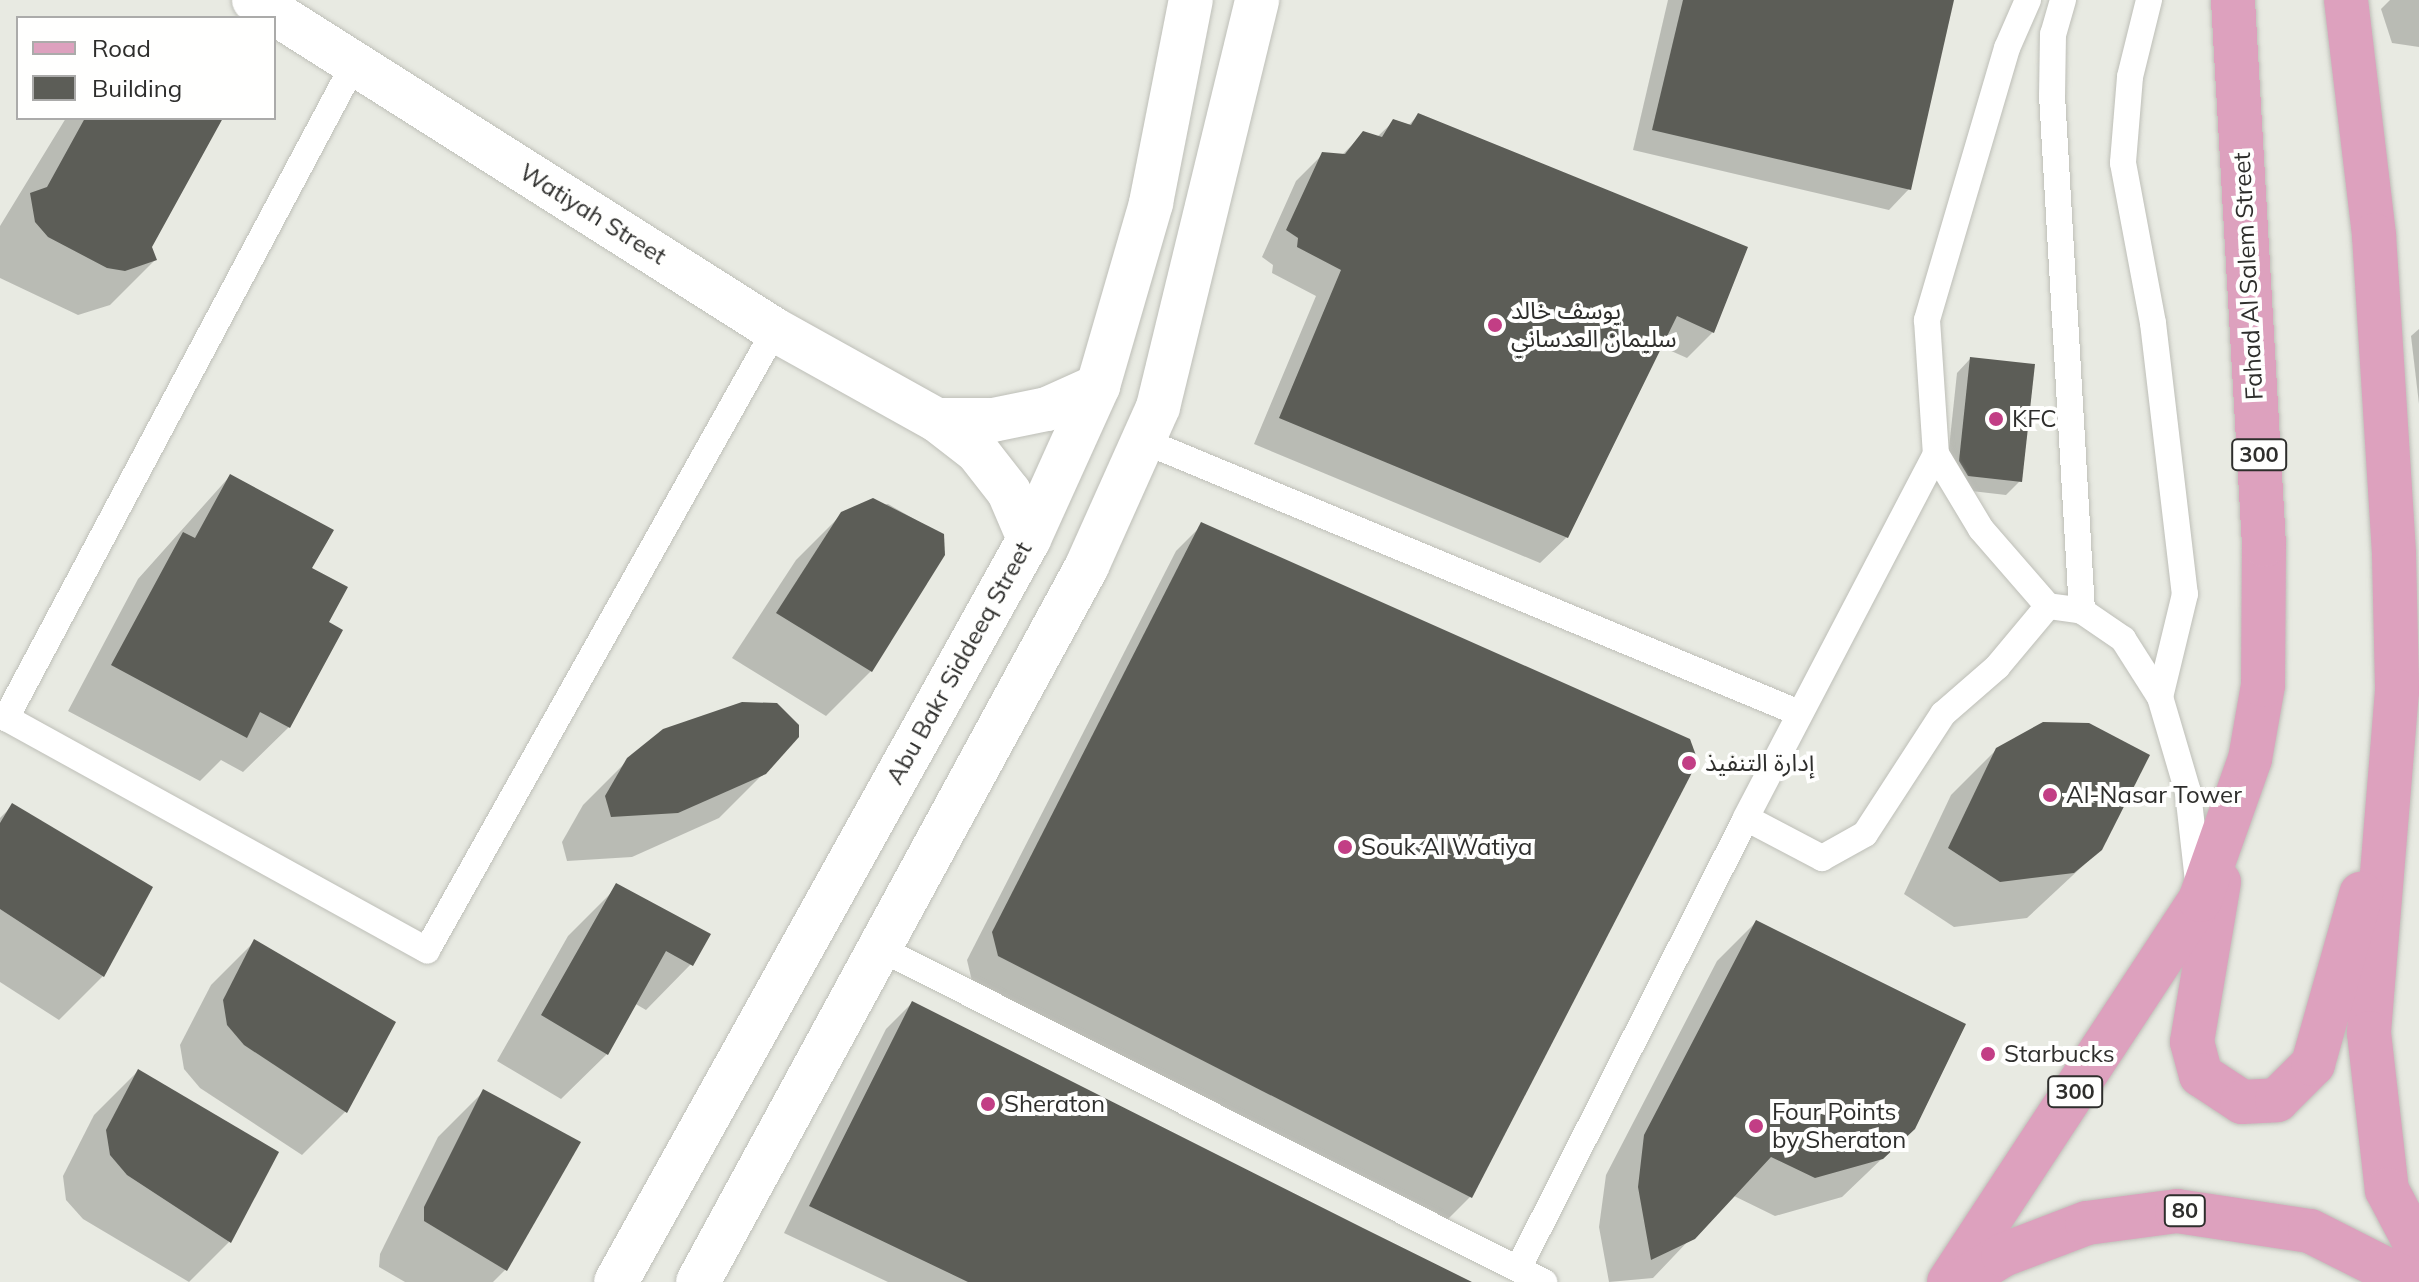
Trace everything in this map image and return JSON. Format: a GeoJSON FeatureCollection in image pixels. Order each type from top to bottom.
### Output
{"type":"FeatureCollection","features":[{"type":"Feature","properties":{"kind":"main road","name":"Fahad Al Salem Street"},"geometry":{"type":"LineString","coordinates":[[1949,1282],[2200,900],[2223,852],[2263,685],[2264,545],[2233,0]]}},
{"type":"Feature","properties":{"kind":"main road"},"geometry":{"type":"LineString","coordinates":[[2346,0],[2374,235],[2394,554],[2397,691],[2369,1033],[2387,1190],[2419,1251]]}},
{"type":"Feature","properties":{"kind":"main road"},"geometry":{"type":"LineString","coordinates":[[2223,852],[2193,1050],[2215,1090],[2260,1103],[2292,1091],[2313,1064],[2332,975],[2382,851]]}},
{"type":"Feature","properties":{"kind":"main road","name":"80"},"geometry":{"type":"LineString","coordinates":[[1959,1282],[2073,1227],[2177,1211],[2310,1231],[2411,1282]]}},
{"type":"Feature","properties":{"kind":"street","name":"Watiyah Street"},"geometry":{"type":"LineString","coordinates":[[254,0],[775,330],[937,420],[977,451],[1009,492],[1029,539]]}},
{"type":"Feature","properties":{"kind":"street","name":"Abu Bakr Siddeeq Street"},"geometry":{"type":"LineString","coordinates":[[616,1282],[1029,539],[1098,386],[1151,203],[1191,0]]}},
{"type":"Feature","properties":{"kind":"street"},"geometry":{"type":"LineString","coordinates":[[698,1282],[875,946],[1087,566],[1144,441],[1210,217],[1257,0]]}},
{"type":"Feature","properties":{"kind":"street","name":"Watiyah Street"},"geometry":{"type":"LineString","coordinates":[[937,420],[993,420],[1047,409],[1098,386]]}},
{"type":"Feature","properties":{"kind":"lane"},"geometry":{"type":"LineString","coordinates":[[2028,0],[2007,48],[1927,320],[1936,454],[1981,529],[2048,606],[2082,611],[2123,639],[2160,697],[2188,792],[2200,900]]}},
{"type":"Feature","properties":{"kind":"lane"},"geometry":{"type":"LineString","coordinates":[[2063,0],[2053,34],[2052,95],[2082,611]]}},
{"type":"Feature","properties":{"kind":"lane"},"geometry":{"type":"LineString","coordinates":[[2149,0],[2130,77],[2123,163],[2153,323],[2185,594],[2160,697]]}},
{"type":"Feature","properties":{"kind":"lane"},"geometry":{"type":"LineString","coordinates":[[354,64],[6,718],[427,950],[775,330]]}},
{"type":"Feature","properties":{"kind":"lane"},"geometry":{"type":"LineString","coordinates":[[1144,441],[1799,713]]}},
{"type":"Feature","properties":{"kind":"lane"},"geometry":{"type":"LineString","coordinates":[[1518,1269],[1799,713],[1936,454]]}},
{"type":"Feature","properties":{"kind":"lane"},"geometry":{"type":"LineString","coordinates":[[1746,818],[1822,858],[1865,834],[1943,714],[1997,667],[2048,606]]}},
{"type":"Feature","properties":{"kind":"lane"},"geometry":{"type":"LineString","coordinates":[[875,946],[1544,1282]]}},
{"type":"Feature","properties":{"kind":"building"},"geometry":{"type":"Polygon","coordinates":[[[1683,0],[1954,0],[1911,190],[1652,130],[1683,0]]]}},
{"type":"Feature","properties":{"kind":"building","name":"يوسف خالد سليمان العدساني"},"geometry":{"type":"Polygon","coordinates":[[[1418,113],[1748,247],[1714,333],[1677,316],[1568,538],[1279,418],[1341,270],[1297,247],[1298,238],[1286,230],[1322,152],[1345,154],[1363,131],[1382,137],[1393,119],[1411,125],[1418,113]]]}},
{"type":"Feature","properties":{"kind":"building"},"geometry":{"type":"Polygon","coordinates":[[[84,120],[222,120],[152,247],[157,260],[125,271],[107,268],[48,237],[35,222],[30,193],[47,187],[84,120]]]}},
{"type":"Feature","properties":{"kind":"building","name":"KFC"},"geometry":{"type":"Polygon","coordinates":[[[1970,357],[2035,364],[2022,482],[1968,476],[1959,461],[1970,357]]]}},
{"type":"Feature","properties":{"kind":"building"},"geometry":{"type":"Polygon","coordinates":[[[230,474],[334,530],[312,568],[348,587],[329,622],[343,630],[290,728],[260,712],[247,738],[111,665],[183,532],[195,538],[230,474]]]}},
{"type":"Feature","properties":{"kind":"building"},"geometry":{"type":"Polygon","coordinates":[[[873,498],[944,534],[945,555],[872,672],[776,613],[841,512],[873,498]]]}},
{"type":"Feature","properties":{"kind":"building","name":"Souk Al Watiya"},"geometry":{"type":"Polygon","coordinates":[[[1201,522],[1690,739],[1698,761],[1472,1198],[998,956],[992,932],[1201,522]]]}},
{"type":"Feature","properties":{"kind":"building"},"geometry":{"type":"Polygon","coordinates":[[[742,702],[777,703],[799,725],[799,737],[766,774],[678,813],[611,817],[605,796],[627,758],[663,729],[742,702]]]}},
{"type":"Feature","properties":{"kind":"building","name":"Al-Nasar Tower"},"geometry":{"type":"Polygon","coordinates":[[[2043,722],[2089,723],[2150,755],[2102,850],[2074,873],[2000,882],[1948,848],[1996,748],[2043,722]]]}},
{"type":"Feature","properties":{"kind":"building"},"geometry":{"type":"Polygon","coordinates":[[[12,803],[153,887],[104,977],[0,909],[0,823],[12,803]]]}},
{"type":"Feature","properties":{"kind":"building"},"geometry":{"type":"Polygon","coordinates":[[[616,883],[711,934],[693,966],[666,951],[608,1055],[541,1015],[616,883]]]}},
{"type":"Feature","properties":{"kind":"building"},"geometry":{"type":"Polygon","coordinates":[[[1756,920],[1966,1024],[1915,1129],[1883,1159],[1815,1178],[1771,1157],[1695,1239],[1651,1260],[1638,1187],[1644,1135],[1756,920]]]}},
{"type":"Feature","properties":{"kind":"building"},"geometry":{"type":"Polygon","coordinates":[[[254,939],[396,1022],[347,1113],[244,1045],[227,1025],[223,1000],[254,939]]]}},
{"type":"Feature","properties":{"kind":"building","name":"Sheraton"},"geometry":{"type":"Polygon","coordinates":[[[912,1001],[1472,1282],[968,1282],[809,1206],[912,1001]]]}},
{"type":"Feature","properties":{"kind":"building"},"geometry":{"type":"Polygon","coordinates":[[[138,1069],[279,1152],[231,1243],[127,1175],[110,1155],[106,1130],[138,1069]]]}},
{"type":"Feature","properties":{"kind":"building"},"geometry":{"type":"Polygon","coordinates":[[[483,1089],[581,1142],[507,1271],[424,1221],[424,1207],[483,1089]]]}},
{"type":"Feature","properties":{"kind":"place","name":"يوسف خالد سليمان العدساني"},"geometry":{"type":"Point","coordinates":[1495,325]}},
{"type":"Feature","properties":{"kind":"place","name":"KFC"},"geometry":{"type":"Point","coordinates":[1996,419]}},
{"type":"Feature","properties":{"kind":"place","name":"إدارة التنفيذ"},"geometry":{"type":"Point","coordinates":[1689,763]}},
{"type":"Feature","properties":{"kind":"place","name":"Al-Nasar Tower"},"geometry":{"type":"Point","coordinates":[2050,795]}},
{"type":"Feature","properties":{"kind":"place","name":"Souk Al Watiya"},"geometry":{"type":"Point","coordinates":[1345,847]}},
{"type":"Feature","properties":{"kind":"place","name":"Starbucks"},"geometry":{"type":"Point","coordinates":[1988,1054]}},
{"type":"Feature","properties":{"kind":"place","name":"Sheraton"},"geometry":{"type":"Point","coordinates":[988,1104]}},
{"type":"Feature","properties":{"kind":"place","name":"Four Points by Sheraton"},"geometry":{"type":"Point","coordinates":[1756,1126]}}]}
